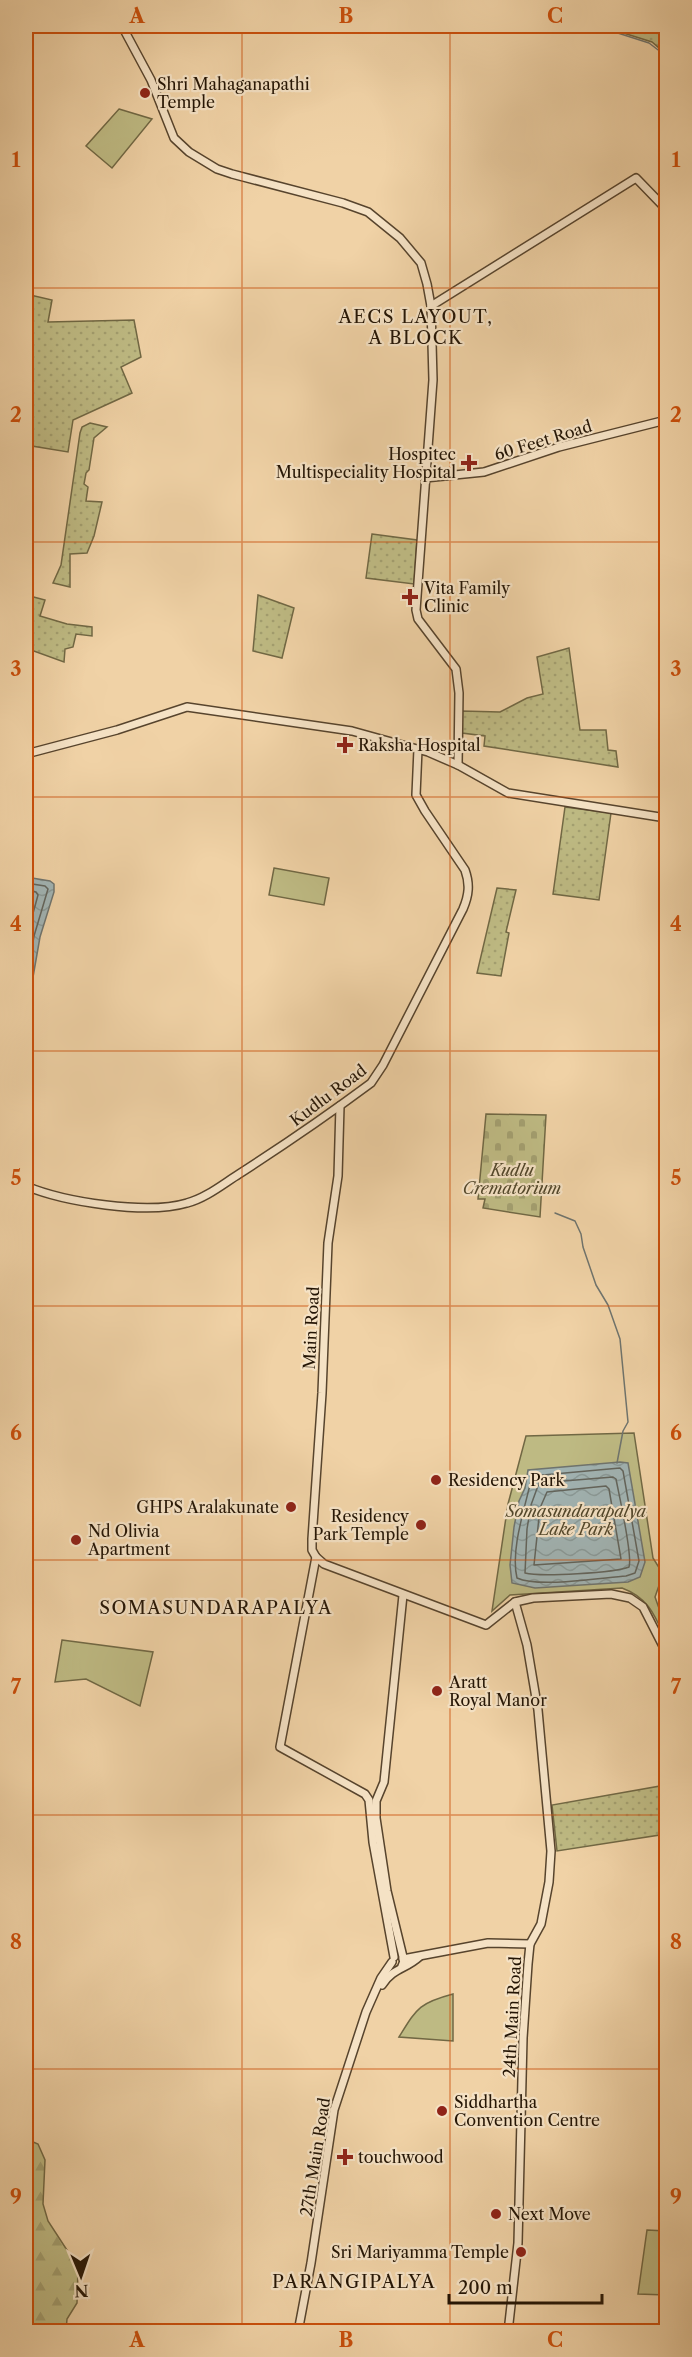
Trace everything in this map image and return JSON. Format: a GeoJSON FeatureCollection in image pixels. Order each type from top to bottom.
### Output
{"type":"FeatureCollection","features":[{"type":"Feature","properties":{"kind":"street"},"geometry":{"type":"LineString","coordinates":[[122,26],[151,80],[174,138],[181,145],[217,169],[343,203],[373,215],[418,258],[426,279],[431,306],[433,381],[416,610],[418,619],[453,663],[458,675],[458,765]]}},
{"type":"Feature","properties":{"kind":"street"},"geometry":{"type":"LineString","coordinates":[[431,306],[636,178],[666,208]]}},
{"type":"Feature","properties":{"kind":"street","name":"60 Feet Road"},"geometry":{"type":"LineString","coordinates":[[425,478],[484,472],[559,447],[666,420]]}},
{"type":"Feature","properties":{"kind":"street"},"geometry":{"type":"LineString","coordinates":[[26,754],[117,730],[187,707],[351,731],[418,749],[458,765],[508,793],[666,818]]}},
{"type":"Feature","properties":{"kind":"street","name":"Kudlu Road"},"geometry":{"type":"LineString","coordinates":[[26,1186],[51,1195],[91,1202],[140,1206],[181,1205],[198,1199],[227,1181],[371,1083],[463,909],[468,894],[468,879],[465,870],[416,795],[418,749]]}},
{"type":"Feature","properties":{"kind":"street","name":"Main Road"},"geometry":{"type":"LineString","coordinates":[[340,1106],[338,1180],[328,1243],[312,1539],[314,1555],[280,1747],[366,1794],[369,1800],[373,1842],[398,1961]]}},
{"type":"Feature","properties":{"kind":"street"},"geometry":{"type":"LineString","coordinates":[[314,1555],[322,1563],[334,1568],[486,1625],[515,1602],[533,1598],[602,1595],[630,1598],[643,1607],[666,1652]]}},
{"type":"Feature","properties":{"kind":"street"},"geometry":{"type":"LineString","coordinates":[[403,1595],[384,1782],[375,1806],[398,1961],[488,1943],[530,1944]]}},
{"type":"Feature","properties":{"kind":"street","name":"24th Main Road"},"geometry":{"type":"LineString","coordinates":[[508,2331],[518,2243],[523,2038],[530,1944],[541,1924],[549,1882],[551,1851],[538,1710],[527,1645],[515,1602]]}},
{"type":"Feature","properties":{"kind":"street","name":"27th Main Road"},"geometry":{"type":"LineString","coordinates":[[298,2331],[315,2240],[334,2110],[354,2044],[376,1991],[398,1961]]}},
{"type":"Feature","properties":{"kind":"green space"},"geometry":{"type":"Polygon","coordinates":[[[601,26],[666,26],[666,54],[652,42],[601,26]]]}},
{"type":"Feature","properties":{"kind":"green space"},"geometry":{"type":"Polygon","coordinates":[[[119,109],[152,119],[112,168],[86,146],[119,109]]]}},
{"type":"Feature","properties":{"kind":"green space"},"geometry":{"type":"Polygon","coordinates":[[[26,294],[52,300],[48,322],[134,320],[141,357],[121,367],[132,393],[73,420],[68,452],[26,445],[26,294]]]}},
{"type":"Feature","properties":{"kind":"green space"},"geometry":{"type":"Polygon","coordinates":[[[90,423],[107,427],[94,438],[89,470],[86,473],[84,484],[88,487],[86,501],[102,502],[94,536],[87,553],[70,554],[70,587],[53,583],[61,565],[80,433],[82,427],[90,423]]]}},
{"type":"Feature","properties":{"kind":"green space"},"geometry":{"type":"Polygon","coordinates":[[[372,534],[417,540],[414,584],[366,578],[372,534]]]}},
{"type":"Feature","properties":{"kind":"green space"},"geometry":{"type":"Polygon","coordinates":[[[26,595],[45,600],[40,616],[67,624],[92,627],[92,636],[76,634],[73,647],[65,649],[64,662],[31,650],[33,641],[26,639],[26,595]]]}},
{"type":"Feature","properties":{"kind":"green space"},"geometry":{"type":"Polygon","coordinates":[[[258,595],[294,608],[282,658],[253,651],[258,595]]]}},
{"type":"Feature","properties":{"kind":"green space"},"geometry":{"type":"Polygon","coordinates":[[[569,648],[580,730],[606,730],[608,750],[616,751],[618,767],[484,746],[485,736],[462,733],[462,711],[500,712],[527,698],[543,694],[537,657],[569,648]]]}},
{"type":"Feature","properties":{"kind":"green space"},"geometry":{"type":"Polygon","coordinates":[[[565,807],[611,813],[599,900],[553,894],[565,807]]]}},
{"type":"Feature","properties":{"kind":"green space"},"geometry":{"type":"Polygon","coordinates":[[[274,868],[329,878],[324,905],[269,895],[274,868]]]}},
{"type":"Feature","properties":{"kind":"green space"},"geometry":{"type":"Polygon","coordinates":[[[497,888],[516,890],[506,932],[509,933],[501,976],[477,973],[497,888]]]}},
{"type":"Feature","properties":{"kind":"green space","name":"Kudlu Crematorium"},"geometry":{"type":"Polygon","coordinates":[[[486,1114],[546,1115],[540,1217],[483,1208],[485,1199],[478,1199],[486,1114]]]}},
{"type":"Feature","properties":{"kind":"green space","name":"Somasundarapalya Lake Park"},"geometry":{"type":"Polygon","coordinates":[[[634,1433],[653,1558],[663,1574],[655,1597],[661,1614],[666,1613],[666,1640],[645,1603],[622,1588],[510,1595],[492,1611],[508,1504],[526,1436],[634,1433]]]}},
{"type":"Feature","properties":{"kind":"green space"},"geometry":{"type":"Polygon","coordinates":[[[62,1640],[153,1652],[140,1706],[86,1679],[55,1682],[62,1640]]]}},
{"type":"Feature","properties":{"kind":"green space"},"geometry":{"type":"Polygon","coordinates":[[[666,1785],[666,1834],[557,1851],[552,1805],[666,1785]]]}},
{"type":"Feature","properties":{"kind":"green space"},"geometry":{"type":"Polygon","coordinates":[[[453,1994],[453,2041],[399,2037],[420,2008],[433,2000],[453,1994]]]}},
{"type":"Feature","properties":{"kind":"green space"},"geometry":{"type":"Polygon","coordinates":[[[26,2139],[38,2144],[45,2160],[43,2204],[48,2221],[78,2267],[77,2303],[67,2319],[66,2331],[26,2331],[26,2139]]]}},
{"type":"Feature","properties":{"kind":"green space"},"geometry":{"type":"Polygon","coordinates":[[[647,2230],[666,2231],[666,2295],[638,2294],[647,2230]]]}},
{"type":"Feature","properties":{"kind":"water"},"geometry":{"type":"Polygon","coordinates":[[[26,877],[50,881],[54,884],[54,892],[40,937],[32,983],[26,992],[26,877]]]}},
{"type":"Feature","properties":{"kind":"water","name":"Somasundarapalya Lake Park"},"geometry":{"type":"Polygon","coordinates":[[[628,1463],[645,1562],[640,1577],[628,1582],[535,1588],[512,1583],[510,1565],[514,1527],[528,1470],[628,1463]]]}},
{"type":"Feature","properties":{"kind":"waterway"},"geometry":{"type":"LineString","coordinates":[[596,26],[649,43],[666,56]]}},
{"type":"Feature","properties":{"kind":"waterway"},"geometry":{"type":"LineString","coordinates":[[555,1213],[575,1221],[596,1285],[608,1305],[620,1339],[628,1422],[623,1431],[617,1463]]}},
{"type":"Feature","properties":{"kind":"place","name":"Shri Mahaganapathi Temple"},"geometry":{"type":"Point","coordinates":[145,93]}},
{"type":"Feature","properties":{"kind":"place","name":"Hospitec Multispeciality Hospital"},"geometry":{"type":"Point","coordinates":[469,463]}},
{"type":"Feature","properties":{"kind":"place","name":"Vita Family Clinic"},"geometry":{"type":"Point","coordinates":[410,597]}},
{"type":"Feature","properties":{"kind":"place","name":"Raksha Hospital"},"geometry":{"type":"Point","coordinates":[345,745]}},
{"type":"Feature","properties":{"kind":"place","name":"Residency Park"},"geometry":{"type":"Point","coordinates":[436,1480]}},
{"type":"Feature","properties":{"kind":"place","name":"GHPS Aralakunate"},"geometry":{"type":"Point","coordinates":[291,1507]}},
{"type":"Feature","properties":{"kind":"place","name":"Residency Park Temple"},"geometry":{"type":"Point","coordinates":[421,1525]}},
{"type":"Feature","properties":{"kind":"place","name":"Nd Olivia Apartment"},"geometry":{"type":"Point","coordinates":[76,1540]}},
{"type":"Feature","properties":{"kind":"place","name":"Aratt Royal Manor"},"geometry":{"type":"Point","coordinates":[437,1691]}},
{"type":"Feature","properties":{"kind":"place","name":"Siddhartha Convention Centre"},"geometry":{"type":"Point","coordinates":[442,2111]}},
{"type":"Feature","properties":{"kind":"place","name":"touchwood"},"geometry":{"type":"Point","coordinates":[345,2157]}},
{"type":"Feature","properties":{"kind":"place","name":"Next Move"},"geometry":{"type":"Point","coordinates":[496,2214]}},
{"type":"Feature","properties":{"kind":"place","name":"Sri Mariyamma Temple"},"geometry":{"type":"Point","coordinates":[521,2252]}},
{"type":"Feature","properties":{"kind":"district","name":"AECS LAYOUT, A BLOCK"},"geometry":{"type":"Point","coordinates":[416,327]}},
{"type":"Feature","properties":{"kind":"district","name":"SOMASUNDARAPALYA"},"geometry":{"type":"Point","coordinates":[216,1608]}},
{"type":"Feature","properties":{"kind":"district","name":"PARANGIPALYA"},"geometry":{"type":"Point","coordinates":[354,2282]}}]}
